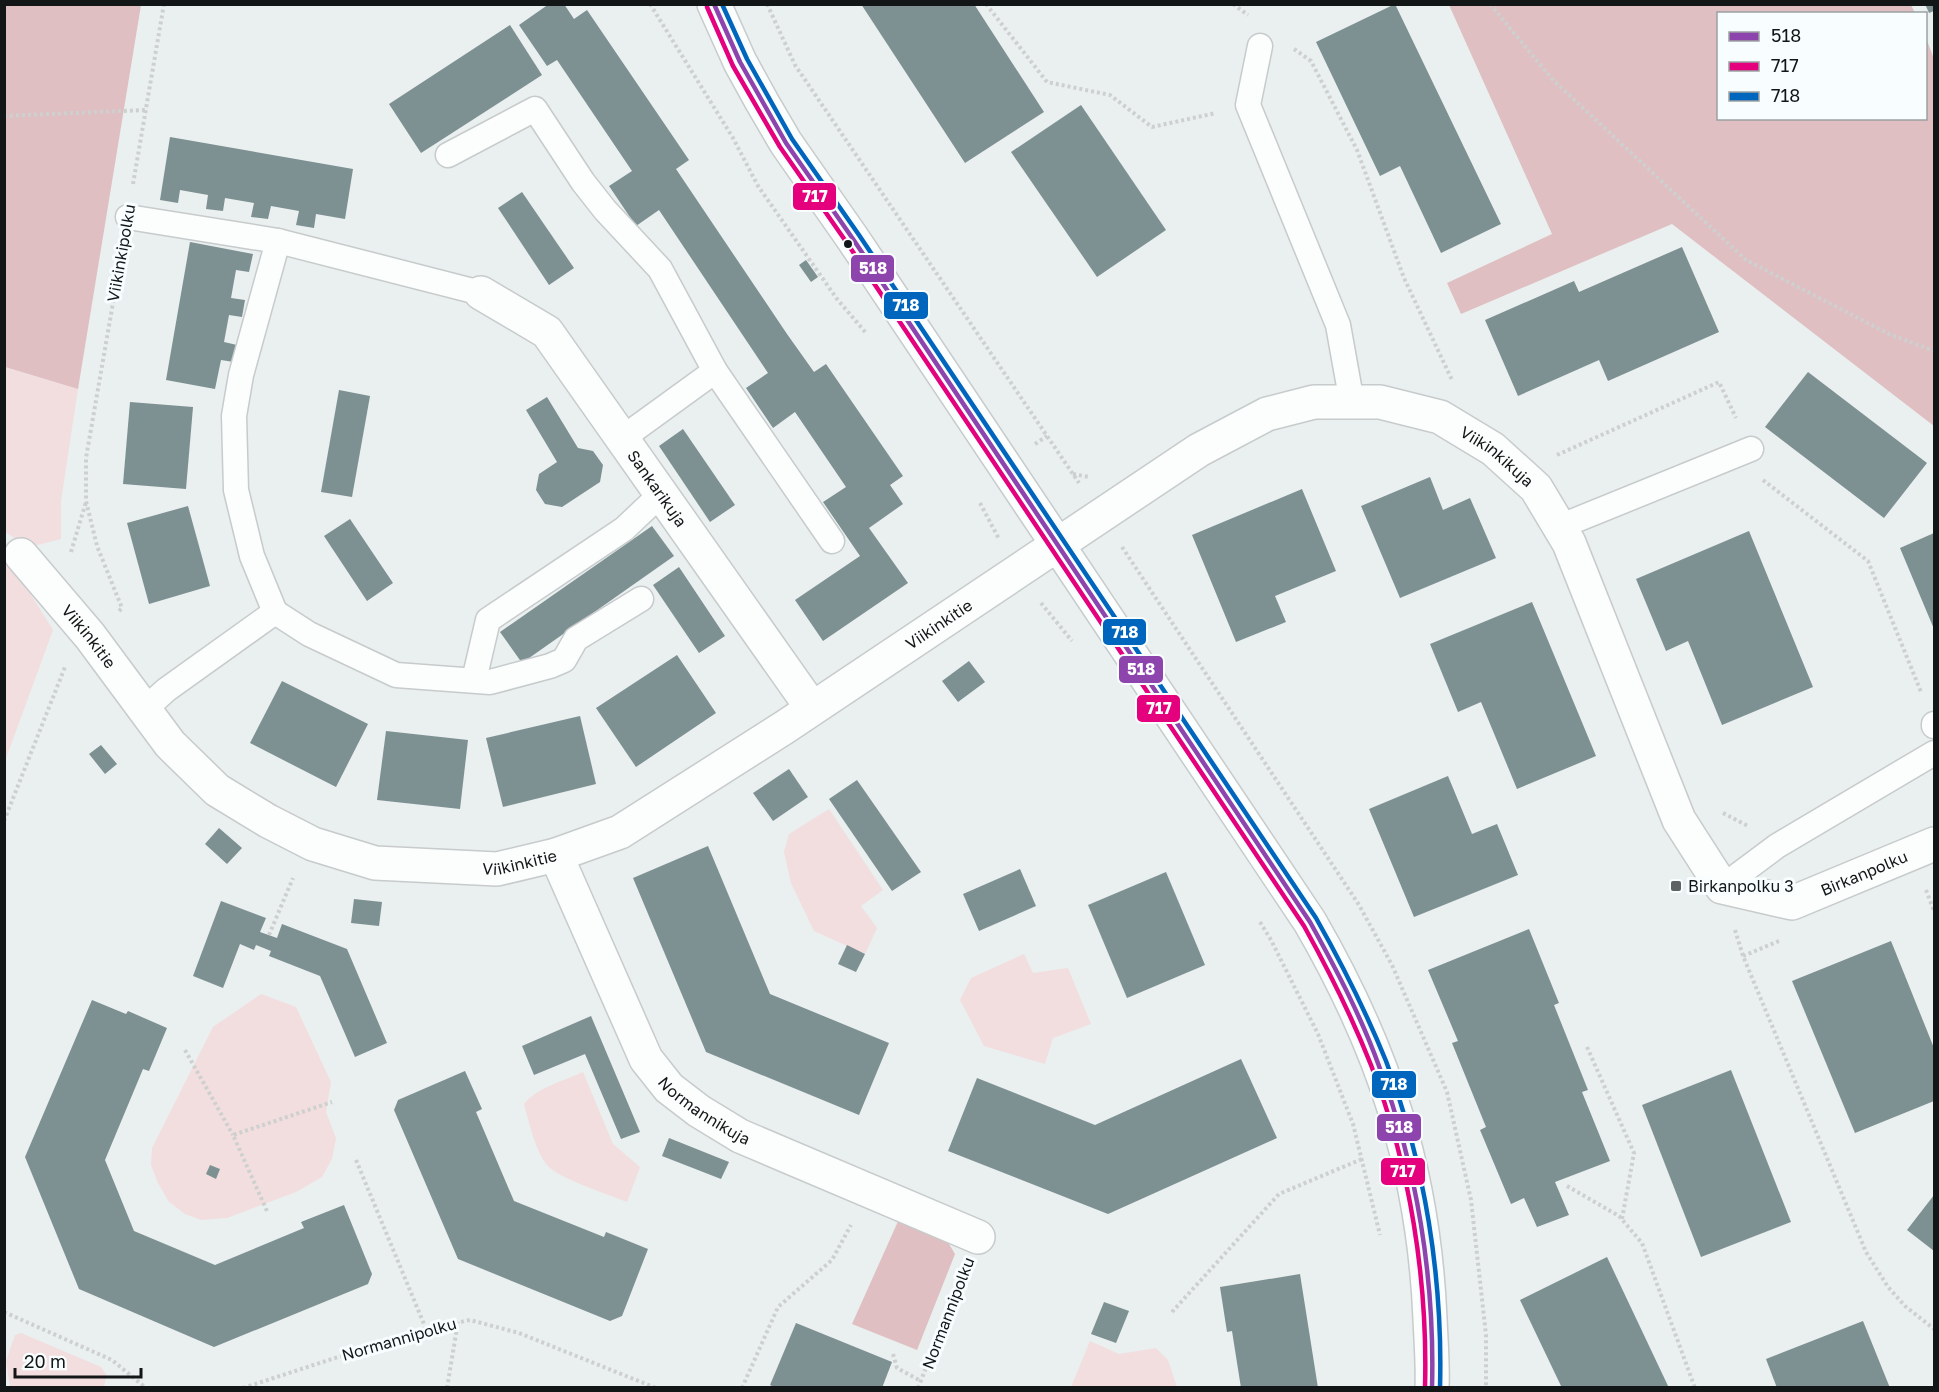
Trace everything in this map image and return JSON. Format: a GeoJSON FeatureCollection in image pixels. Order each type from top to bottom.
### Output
{"type":"FeatureCollection","features":[{"type":"Feature","properties":{"kind":"street"},"geometry":{"type":"LineString","coordinates":[[714,4],[740,62],[786,143],[853,239],[1310,922],[1338,970],[1369,1036],[1395,1107],[1415,1186],[1428,1268],[1432,1388]]}},
{"type":"Feature","properties":{"kind":"street","name":"Sankarikuja"},"geometry":{"type":"LineString","coordinates":[[481,293],[547,332],[812,708]]}},
{"type":"Feature","properties":{"kind":"street","name":"Viikinkikuja"},"geometry":{"type":"LineString","coordinates":[[1057,545],[1199,450],[1267,414],[1314,402],[1380,402],[1440,417],[1493,449],[1536,488],[1569,543],[1679,820],[1722,887]]}},
{"type":"Feature","properties":{"kind":"street","name":"Viikinkitie"},"geometry":{"type":"LineString","coordinates":[[21,555],[90,636],[170,744],[217,790],[268,821],[313,844],[375,863],[497,870],[556,855],[620,832],[1057,545]]}},
{"type":"Feature","properties":{"kind":"street","name":"Birkanpolku"},"geometry":{"type":"LineString","coordinates":[[1722,887],[1792,903],[1935,844]]}},
{"type":"Feature","properties":{"kind":"street","name":"Normannikuja"},"geometry":{"type":"LineString","coordinates":[[556,855],[646,1059],[669,1088],[699,1111],[740,1136],[978,1237]]}},
{"type":"Feature","properties":{"kind":"lane"},"geometry":{"type":"LineString","coordinates":[[1260,46],[1248,105],[1338,325],[1352,402]]}},
{"type":"Feature","properties":{"kind":"lane"},"geometry":{"type":"LineString","coordinates":[[448,155],[535,109],[583,182],[605,210],[660,269],[715,371],[832,541]]}},
{"type":"Feature","properties":{"kind":"lane"},"geometry":{"type":"LineString","coordinates":[[128,217],[278,241],[481,293]]}},
{"type":"Feature","properties":{"kind":"lane"},"geometry":{"type":"LineString","coordinates":[[278,241],[241,375],[234,416],[236,490],[252,556],[274,612],[309,634],[396,675],[490,681],[550,666],[564,660],[576,639],[641,599]]}},
{"type":"Feature","properties":{"kind":"lane"},"geometry":{"type":"LineString","coordinates":[[620,436],[635,429],[715,371]]}},
{"type":"Feature","properties":{"kind":"lane"},"geometry":{"type":"LineString","coordinates":[[1559,527],[1751,449]]}},
{"type":"Feature","properties":{"kind":"lane"},"geometry":{"type":"LineString","coordinates":[[474,680],[488,620],[624,529],[661,494]]}},
{"type":"Feature","properties":{"kind":"lane"},"geometry":{"type":"LineString","coordinates":[[144,710],[166,690],[274,612]]}},
{"type":"Feature","properties":{"kind":"lane"},"geometry":{"type":"LineString","coordinates":[[1722,887],[1777,846],[1935,753]]}},
{"type":"Feature","properties":{"kind":"path","name":"Viikinkipolku"},"geometry":{"type":"LineString","coordinates":[[4,821],[70,654],[122,608],[98,546],[86,501],[86,458],[164,4]]}},
{"type":"Feature","properties":{"kind":"path"},"geometry":{"type":"LineString","coordinates":[[650,4],[733,138],[758,186],[837,298],[867,334]]}},
{"type":"Feature","properties":{"kind":"path"},"geometry":{"type":"LineString","coordinates":[[767,4],[795,65],[1073,474],[1091,477]]}},
{"type":"Feature","properties":{"kind":"path"},"geometry":{"type":"LineString","coordinates":[[986,4],[1047,82],[1110,95],[1152,127],[1248,105]]}},
{"type":"Feature","properties":{"kind":"path"},"geometry":{"type":"LineString","coordinates":[[1490,4],[1553,80],[1746,260],[1889,334],[1935,351]]}},
{"type":"Feature","properties":{"kind":"path"},"geometry":{"type":"LineString","coordinates":[[1285,43],[1311,61],[1357,150],[1404,278],[1456,388]]}},
{"type":"Feature","properties":{"kind":"path"},"geometry":{"type":"LineString","coordinates":[[4,116],[146,110]]}},
{"type":"Feature","properties":{"kind":"path"},"geometry":{"type":"LineString","coordinates":[[1558,461],[1553,456],[1719,382],[1751,449],[1763,483],[1868,561],[1934,725]]}},
{"type":"Feature","properties":{"kind":"path"},"geometry":{"type":"LineString","coordinates":[[977,496],[993,529]]}},
{"type":"Feature","properties":{"kind":"path","name":"Viikinkipolku"},"geometry":{"type":"LineString","coordinates":[[58,597],[86,501]]}},
{"type":"Feature","properties":{"kind":"path"},"geometry":{"type":"LineString","coordinates":[[1041,603],[1078,648]]}},
{"type":"Feature","properties":{"kind":"path"},"geometry":{"type":"LineString","coordinates":[[1715,810],[1766,835],[1777,846]]}},
{"type":"Feature","properties":{"kind":"path"},"geometry":{"type":"LineString","coordinates":[[268,935],[294,875]]}},
{"type":"Feature","properties":{"kind":"path"},"geometry":{"type":"LineString","coordinates":[[1922,880],[1935,911]]}},
{"type":"Feature","properties":{"kind":"path"},"geometry":{"type":"LineString","coordinates":[[1722,887],[1743,956],[1866,1252],[1888,1287],[1905,1306],[1935,1329]]}},
{"type":"Feature","properties":{"kind":"path"},"geometry":{"type":"LineString","coordinates":[[1259,921],[1271,940],[1317,1034],[1353,1124],[1382,1240]]}},
{"type":"Feature","properties":{"kind":"path"},"geometry":{"type":"LineString","coordinates":[[1587,1047],[1634,1153],[1622,1219]]}},
{"type":"Feature","properties":{"kind":"path"},"geometry":{"type":"LineString","coordinates":[[186,1050],[233,1135],[267,1211]]}},
{"type":"Feature","properties":{"kind":"path"},"geometry":{"type":"LineString","coordinates":[[233,1135],[332,1102]]}},
{"type":"Feature","properties":{"kind":"path"},"geometry":{"type":"LineString","coordinates":[[1172,1312],[1279,1194],[1362,1159]]}},
{"type":"Feature","properties":{"kind":"path"},"geometry":{"type":"LineString","coordinates":[[356,1160],[426,1329]]}},
{"type":"Feature","properties":{"kind":"path"},"geometry":{"type":"LineString","coordinates":[[1567,1186],[1622,1219],[1642,1243],[1695,1388]]}},
{"type":"Feature","properties":{"kind":"path"},"geometry":{"type":"LineString","coordinates":[[742,1388],[778,1306],[832,1260],[869,1191]]}},
{"type":"Feature","properties":{"kind":"path","name":"Normannipolku"},"geometry":{"type":"LineString","coordinates":[[918,1387],[978,1237]]}},
{"type":"Feature","properties":{"kind":"path"},"geometry":{"type":"LineString","coordinates":[[4,1312],[112,1360],[146,1388]]}},
{"type":"Feature","properties":{"kind":"path","name":"Normannipolku"},"geometry":{"type":"LineString","coordinates":[[243,1388],[426,1329],[470,1320],[519,1333],[656,1388]]}},
{"type":"Feature","properties":{"kind":"path"},"geometry":{"type":"LineString","coordinates":[[447,1388],[458,1322]]}},
{"type":"Feature","properties":{"kind":"path"},"geometry":{"type":"LineString","coordinates":[[893,1354],[897,1368],[921,1381]]}},
{"type":"Feature","properties":{"kind":"shaded area"},"geometry":{"type":"Polygon","coordinates":[[[4,5],[141,5],[78,389],[5,367],[4,5]]]}},
{"type":"Feature","properties":{"kind":"shaded area"},"geometry":{"type":"Polygon","coordinates":[[[1449,5],[1911,5],[1914,12],[1717,12],[1717,120],[1927,120],[1927,41],[1934,59],[1934,426],[1672,224],[1461,314],[1447,283],[1552,234],[1449,5]]]}},
{"type":"Feature","properties":{"kind":"shaded area"},"geometry":{"type":"Polygon","coordinates":[[[4,367],[78,389],[61,501],[61,539],[29,547],[5,532],[4,367]]]}},
{"type":"Feature","properties":{"kind":"shaded area"},"geometry":{"type":"Polygon","coordinates":[[[5,560],[11,563],[53,630],[5,761],[5,560]]]}},
{"type":"Feature","properties":{"kind":"shaded area"},"geometry":{"type":"Polygon","coordinates":[[[829,809],[883,890],[861,906],[877,928],[865,954],[814,931],[791,883],[784,852],[789,834],[829,809]]]}},
{"type":"Feature","properties":{"kind":"shaded area"},"geometry":{"type":"Polygon","coordinates":[[[1024,954],[1033,973],[1068,968],[1091,1024],[1053,1038],[1045,1064],[984,1046],[960,1000],[971,978],[1024,954]]]}},
{"type":"Feature","properties":{"kind":"shaded area"},"geometry":{"type":"Polygon","coordinates":[[[261,994],[296,1007],[331,1082],[326,1112],[336,1138],[332,1159],[322,1177],[296,1192],[227,1218],[201,1220],[185,1214],[169,1202],[151,1165],[152,1148],[213,1027],[261,994]]]}},
{"type":"Feature","properties":{"kind":"shaded area"},"geometry":{"type":"Polygon","coordinates":[[[583,1072],[613,1144],[640,1167],[627,1202],[572,1181],[553,1170],[543,1159],[533,1136],[524,1104],[536,1093],[583,1072]]]}},
{"type":"Feature","properties":{"kind":"shaded area"},"geometry":{"type":"Polygon","coordinates":[[[900,1217],[946,1239],[955,1254],[917,1350],[852,1324],[900,1217]]]}},
{"type":"Feature","properties":{"kind":"shaded area"},"geometry":{"type":"Polygon","coordinates":[[[21,1333],[101,1367],[107,1376],[104,1386],[101,1388],[10,1387],[6,1361],[15,1335],[21,1333]]]}},
{"type":"Feature","properties":{"kind":"shaded area"},"geometry":{"type":"Polygon","coordinates":[[[1090,1341],[1119,1354],[1156,1348],[1168,1360],[1177,1387],[1071,1387],[1090,1341]]]}},
{"type":"Feature","properties":{"kind":"building"},"geometry":{"type":"Polygon","coordinates":[[[549,4],[564,4],[574,19],[587,10],[689,160],[676,169],[787,334],[814,372],[826,364],[903,476],[890,485],[903,504],[869,528],[908,583],[823,641],[795,600],[860,556],[823,502],[846,487],[795,412],[773,428],[746,388],[768,373],[659,210],[636,226],[609,186],[632,171],[557,60],[547,66],[519,25],[549,4]]]}},
{"type":"Feature","properties":{"kind":"building"},"geometry":{"type":"Polygon","coordinates":[[[861,4],[974,4],[1044,112],[965,163],[861,4]]]}},
{"type":"Feature","properties":{"kind":"building"},"geometry":{"type":"Polygon","coordinates":[[[1395,4],[1501,224],[1441,253],[1400,166],[1380,176],[1316,42],[1395,4]]]}},
{"type":"Feature","properties":{"kind":"building"},"geometry":{"type":"Polygon","coordinates":[[[1925,4],[1934,4],[1934,11],[1929,13],[1925,4]]]}},
{"type":"Feature","properties":{"kind":"building"},"geometry":{"type":"Polygon","coordinates":[[[510,25],[542,75],[421,153],[389,104],[510,25]]]}},
{"type":"Feature","properties":{"kind":"building"},"geometry":{"type":"Polygon","coordinates":[[[1081,105],[1166,230],[1097,277],[1011,152],[1081,105]]]}},
{"type":"Feature","properties":{"kind":"building"},"geometry":{"type":"Polygon","coordinates":[[[170,137],[353,169],[345,219],[316,214],[314,228],[296,225],[299,211],[271,206],[268,219],[251,217],[254,203],[225,198],[223,211],[206,209],[208,195],[180,190],[178,203],[160,200],[170,137]]]}},
{"type":"Feature","properties":{"kind":"building"},"geometry":{"type":"Polygon","coordinates":[[[522,192],[574,268],[549,285],[498,208],[522,192]]]}},
{"type":"Feature","properties":{"kind":"building"},"geometry":{"type":"Polygon","coordinates":[[[190,242],[253,254],[249,272],[236,270],[231,298],[245,300],[242,317],[229,315],[224,342],[237,345],[234,362],[221,360],[215,389],[166,380],[190,242]]]}},
{"type":"Feature","properties":{"kind":"building"},"geometry":{"type":"Polygon","coordinates":[[[1682,247],[1719,332],[1608,381],[1599,360],[1518,396],[1485,320],[1574,281],[1579,292],[1682,247]]]}},
{"type":"Feature","properties":{"kind":"building"},"geometry":{"type":"Polygon","coordinates":[[[806,260],[818,277],[811,282],[799,265],[806,260]]]}},
{"type":"Feature","properties":{"kind":"building"},"geometry":{"type":"Polygon","coordinates":[[[1808,372],[1927,463],[1884,518],[1765,427],[1808,372]]]}},
{"type":"Feature","properties":{"kind":"building"},"geometry":{"type":"Polygon","coordinates":[[[339,390],[370,396],[352,497],[321,492],[339,390]]]}},
{"type":"Feature","properties":{"kind":"building"},"geometry":{"type":"Polygon","coordinates":[[[547,397],[578,448],[593,451],[603,465],[600,482],[562,507],[545,504],[536,490],[539,474],[557,462],[526,410],[547,397]]]}},
{"type":"Feature","properties":{"kind":"building"},"geometry":{"type":"Polygon","coordinates":[[[130,402],[193,407],[186,489],[123,484],[130,402]]]}},
{"type":"Feature","properties":{"kind":"building"},"geometry":{"type":"Polygon","coordinates":[[[683,429],[735,505],[710,522],[659,446],[683,429]]]}},
{"type":"Feature","properties":{"kind":"building"},"geometry":{"type":"Polygon","coordinates":[[[1430,477],[1443,510],[1470,498],[1496,558],[1400,598],[1361,506],[1430,477]]]}},
{"type":"Feature","properties":{"kind":"building"},"geometry":{"type":"Polygon","coordinates":[[[1302,489],[1336,571],[1275,596],[1286,622],[1236,642],[1192,535],[1302,489]]]}},
{"type":"Feature","properties":{"kind":"building"},"geometry":{"type":"Polygon","coordinates":[[[188,506],[210,586],[149,604],[127,523],[188,506]]]}},
{"type":"Feature","properties":{"kind":"building"},"geometry":{"type":"Polygon","coordinates":[[[350,519],[393,583],[367,601],[324,536],[350,519]]]}},
{"type":"Feature","properties":{"kind":"building"},"geometry":{"type":"Polygon","coordinates":[[[652,526],[674,556],[522,663],[500,632],[652,526]]]}},
{"type":"Feature","properties":{"kind":"building"},"geometry":{"type":"Polygon","coordinates":[[[1749,531],[1813,687],[1722,725],[1688,641],[1666,651],[1636,579],[1749,531]]]}},
{"type":"Feature","properties":{"kind":"building"},"geometry":{"type":"Polygon","coordinates":[[[1934,533],[1934,629],[1900,548],[1934,533]]]}},
{"type":"Feature","properties":{"kind":"building"},"geometry":{"type":"Polygon","coordinates":[[[679,567],[725,636],[699,653],[653,585],[679,567]]]}},
{"type":"Feature","properties":{"kind":"building"},"geometry":{"type":"Polygon","coordinates":[[[1532,602],[1596,756],[1517,789],[1481,702],[1458,712],[1430,644],[1532,602]]]}},
{"type":"Feature","properties":{"kind":"building"},"geometry":{"type":"Polygon","coordinates":[[[677,655],[716,713],[636,767],[596,708],[677,655]]]}},
{"type":"Feature","properties":{"kind":"building"},"geometry":{"type":"Polygon","coordinates":[[[969,661],[985,682],[958,702],[942,681],[969,661]]]}},
{"type":"Feature","properties":{"kind":"building"},"geometry":{"type":"Polygon","coordinates":[[[282,681],[368,724],[336,787],[250,743],[282,681]]]}},
{"type":"Feature","properties":{"kind":"building"},"geometry":{"type":"Polygon","coordinates":[[[580,716],[596,784],[503,807],[486,738],[580,716]]]}},
{"type":"Feature","properties":{"kind":"building"},"geometry":{"type":"Polygon","coordinates":[[[386,731],[468,740],[460,809],[377,800],[386,731]]]}},
{"type":"Feature","properties":{"kind":"building"},"geometry":{"type":"Polygon","coordinates":[[[101,745],[117,764],[105,774],[89,754],[101,745]]]}},
{"type":"Feature","properties":{"kind":"building"},"geometry":{"type":"Polygon","coordinates":[[[789,769],[808,797],[773,821],[753,793],[789,769]]]}},
{"type":"Feature","properties":{"kind":"building"},"geometry":{"type":"Polygon","coordinates":[[[1448,776],[1472,834],[1497,824],[1518,875],[1414,917],[1369,809],[1448,776]]]}},
{"type":"Feature","properties":{"kind":"building"},"geometry":{"type":"Polygon","coordinates":[[[857,780],[921,872],[892,891],[829,799],[857,780]]]}},
{"type":"Feature","properties":{"kind":"building"},"geometry":{"type":"Polygon","coordinates":[[[219,828],[242,848],[227,864],[205,844],[219,828]]]}},
{"type":"Feature","properties":{"kind":"building"},"geometry":{"type":"Polygon","coordinates":[[[708,846],[770,994],[889,1043],[859,1115],[706,1052],[633,878],[708,846]]]}},
{"type":"Feature","properties":{"kind":"building"},"geometry":{"type":"Polygon","coordinates":[[[1020,869],[1036,906],[979,931],[963,894],[1020,869]]]}},
{"type":"Feature","properties":{"kind":"building"},"geometry":{"type":"Polygon","coordinates":[[[1166,872],[1205,965],[1127,998],[1088,905],[1166,872]]]}},
{"type":"Feature","properties":{"kind":"building"},"geometry":{"type":"Polygon","coordinates":[[[354,899],[382,902],[379,926],[351,923],[354,899]]]}},
{"type":"Feature","properties":{"kind":"building"},"geometry":{"type":"Polygon","coordinates":[[[221,901],[266,918],[260,932],[277,938],[282,924],[347,949],[387,1043],[355,1057],[320,976],[269,956],[271,951],[256,945],[254,950],[240,944],[223,988],[193,976],[221,901]]]}},
{"type":"Feature","properties":{"kind":"building"},"geometry":{"type":"Polygon","coordinates":[[[1529,929],[1559,1003],[1554,1005],[1588,1090],[1582,1092],[1610,1161],[1555,1182],[1569,1215],[1537,1227],[1524,1198],[1511,1204],[1480,1130],[1486,1127],[1452,1043],[1458,1041],[1428,970],[1529,929]]]}},
{"type":"Feature","properties":{"kind":"building"},"geometry":{"type":"Polygon","coordinates":[[[1891,941],[1934,1048],[1934,1101],[1855,1133],[1792,981],[1891,941]]]}},
{"type":"Feature","properties":{"kind":"building"},"geometry":{"type":"Polygon","coordinates":[[[847,945],[865,954],[856,972],[838,964],[847,945]]]}},
{"type":"Feature","properties":{"kind":"building"},"geometry":{"type":"Polygon","coordinates":[[[92,1000],[126,1014],[128,1011],[167,1028],[149,1071],[143,1069],[105,1160],[134,1231],[215,1265],[304,1228],[301,1222],[344,1205],[372,1274],[368,1284],[214,1347],[79,1289],[25,1157],[92,1000]]]}},
{"type":"Feature","properties":{"kind":"building"},"geometry":{"type":"Polygon","coordinates":[[[591,1016],[640,1132],[621,1139],[585,1054],[534,1075],[522,1046],[591,1016]]]}},
{"type":"Feature","properties":{"kind":"building"},"geometry":{"type":"Polygon","coordinates":[[[1241,1059],[1277,1138],[1108,1214],[948,1151],[977,1078],[1095,1125],[1241,1059]]]}},
{"type":"Feature","properties":{"kind":"building"},"geometry":{"type":"Polygon","coordinates":[[[1731,1070],[1791,1222],[1701,1257],[1642,1105],[1731,1070]]]}},
{"type":"Feature","properties":{"kind":"building"},"geometry":{"type":"Polygon","coordinates":[[[465,1071],[482,1109],[476,1112],[514,1201],[604,1237],[606,1232],[648,1249],[622,1316],[610,1321],[458,1259],[394,1110],[398,1100],[465,1071]]]}},
{"type":"Feature","properties":{"kind":"building"},"geometry":{"type":"Polygon","coordinates":[[[669,1138],[729,1162],[721,1179],[662,1156],[669,1138]]]}},
{"type":"Feature","properties":{"kind":"building"},"geometry":{"type":"Polygon","coordinates":[[[210,1165],[220,1169],[216,1179],[206,1174],[210,1165]]]}},
{"type":"Feature","properties":{"kind":"building"},"geometry":{"type":"Polygon","coordinates":[[[1934,1195],[1934,1251],[1907,1230],[1934,1195]]]}},
{"type":"Feature","properties":{"kind":"building"},"geometry":{"type":"Polygon","coordinates":[[[1607,1257],[1669,1388],[1562,1388],[1520,1300],[1607,1257]]]}},
{"type":"Feature","properties":{"kind":"building"},"geometry":{"type":"Polygon","coordinates":[[[1300,1274],[1318,1388],[1241,1388],[1232,1331],[1227,1332],[1220,1287],[1300,1274]]]}},
{"type":"Feature","properties":{"kind":"building"},"geometry":{"type":"Polygon","coordinates":[[[1104,1302],[1129,1311],[1116,1343],[1091,1334],[1104,1302]]]}},
{"type":"Feature","properties":{"kind":"building"},"geometry":{"type":"Polygon","coordinates":[[[1863,1321],[1890,1388],[1777,1388],[1766,1359],[1863,1321]]]}},
{"type":"Feature","properties":{"kind":"building"},"geometry":{"type":"Polygon","coordinates":[[[796,1323],[892,1362],[882,1388],[776,1388],[770,1385],[796,1323]]]}},
{"type":"Feature","properties":{"kind":"transit line","name":"518"},"geometry":{"type":"LineString","coordinates":[[714,4],[740,62],[786,143],[853,239],[1310,922],[1339,975],[1379,1066],[1404,1144],[1427,1265],[1432,1388]]}},
{"type":"Feature","properties":{"kind":"transit line","name":"718"},"geometry":{"type":"LineString","coordinates":[[722,4],[747,59],[792,139],[859,235],[1316,918],[1344,971],[1386,1061],[1400,1100],[1421,1181],[1435,1263],[1440,1388]]}},
{"type":"Feature","properties":{"kind":"transit line","name":"717"},"geometry":{"type":"LineString","coordinates":[[707,7],[733,66],[780,147],[847,243],[1304,926],[1322,960],[1371,1065],[1385,1103],[1406,1183],[1420,1265],[1425,1388]]}},
{"type":"Feature","properties":{"kind":"place","name":"Birkanpolku 3"},"geometry":{"type":"Point","coordinates":[1676,886]}}]}
